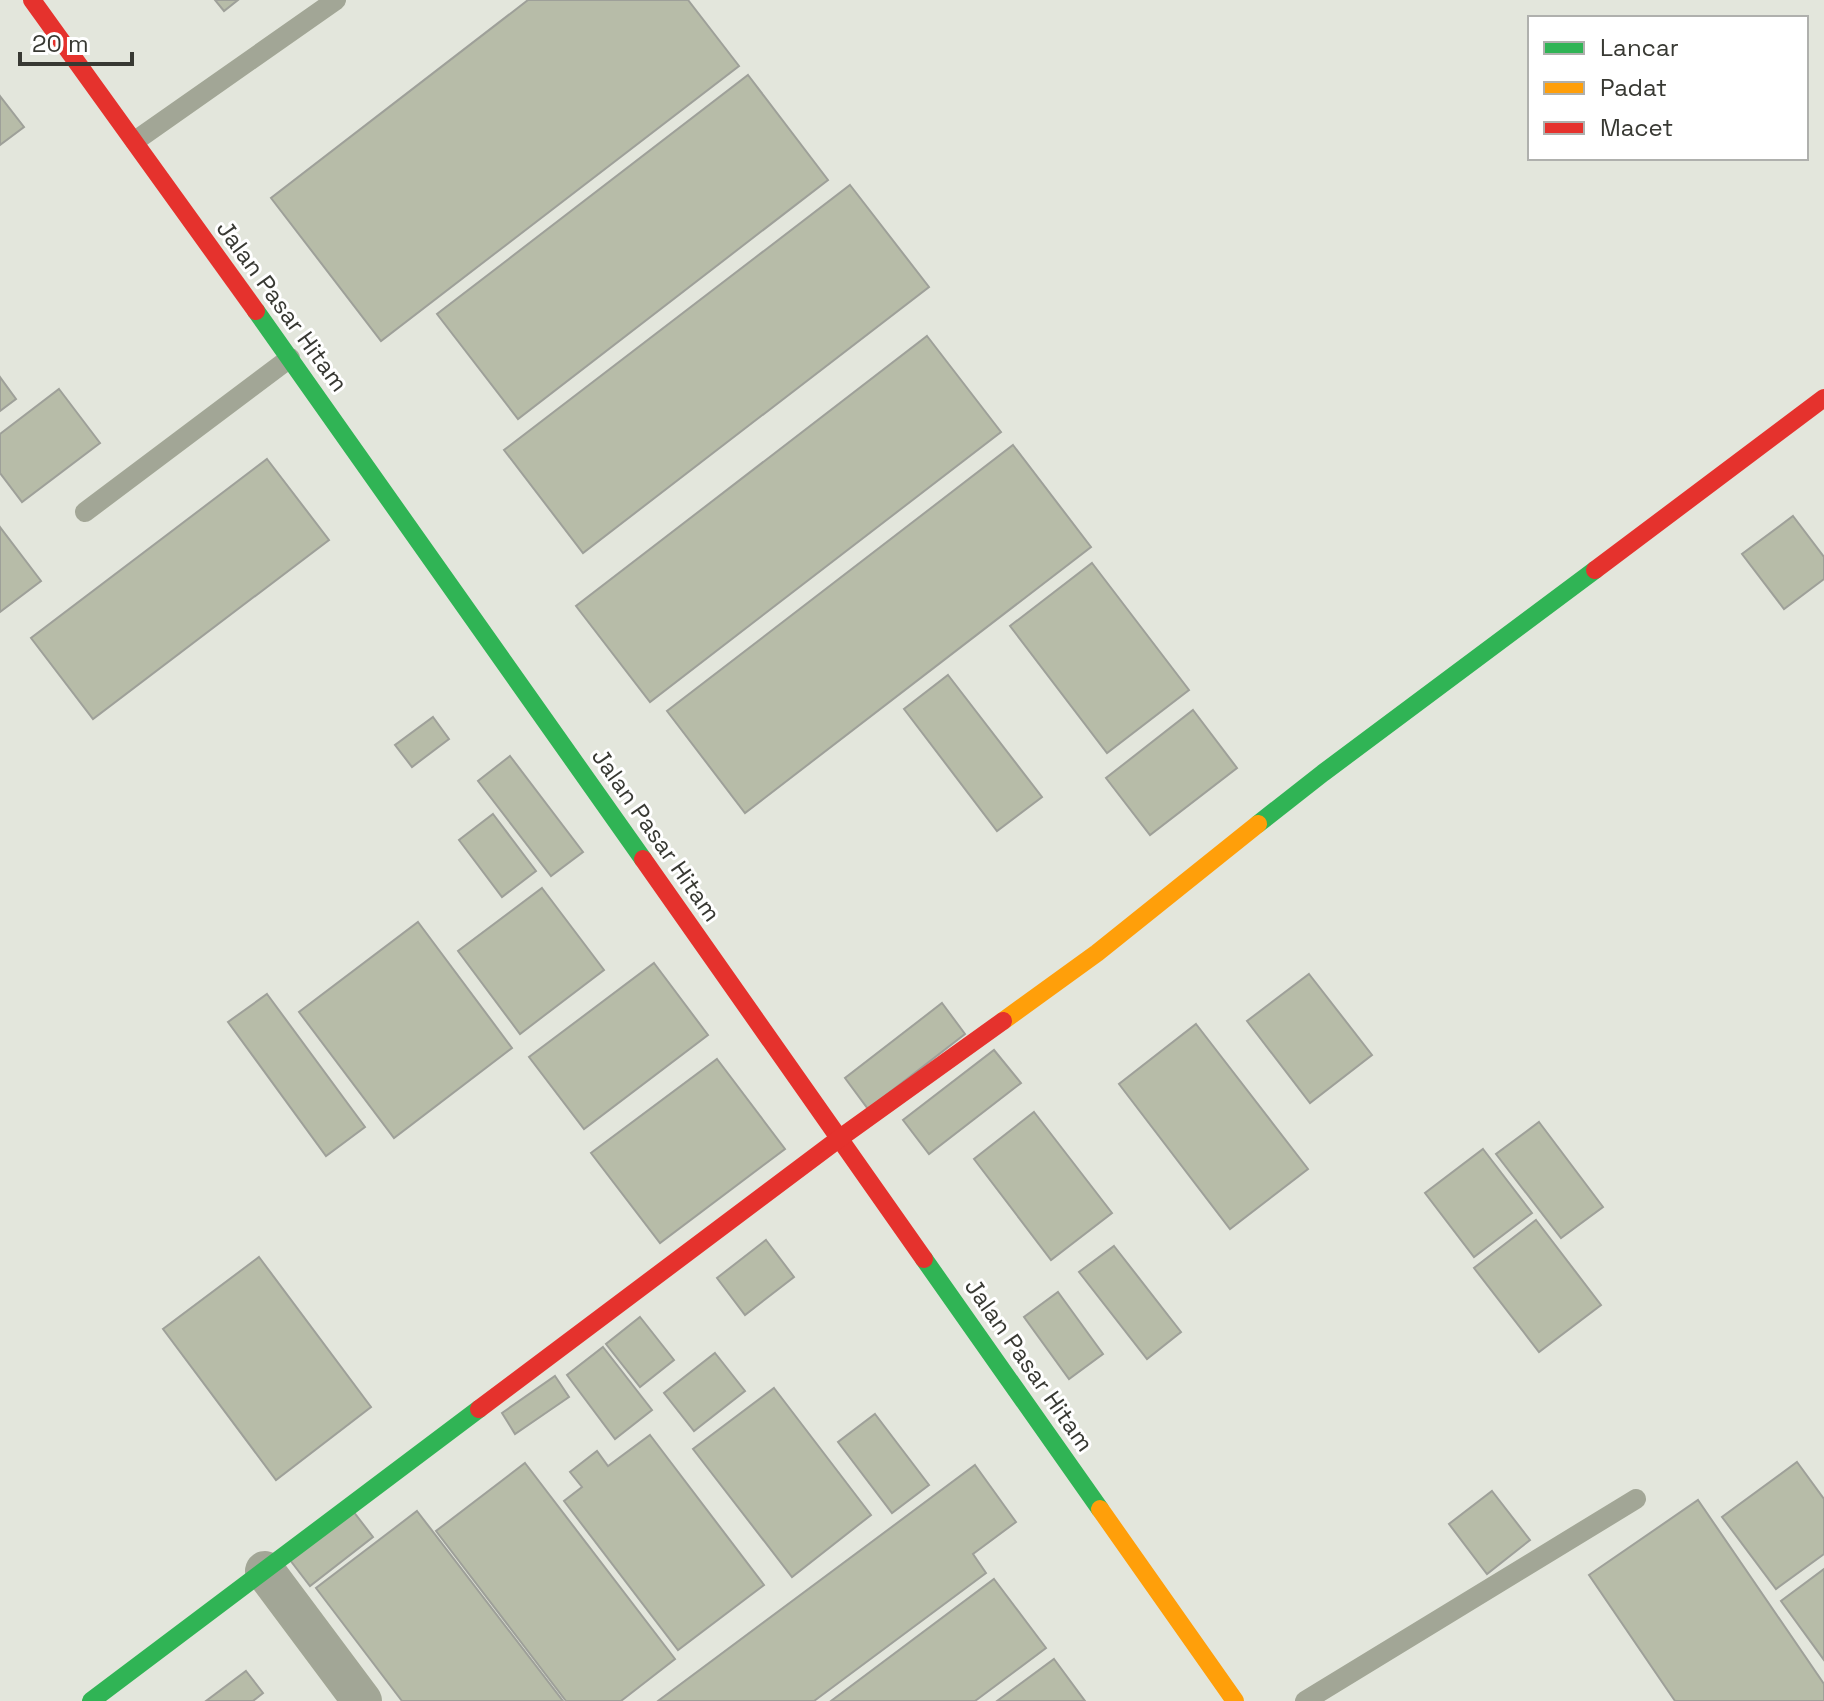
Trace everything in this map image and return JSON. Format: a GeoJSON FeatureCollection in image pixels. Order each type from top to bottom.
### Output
{"type":"FeatureCollection","features":[{"type":"Feature","properties":{"kind":"street","name":"Jalan Pasar Hitam"},"geometry":{"type":"LineString","coordinates":[[32,0],[290,358],[840,1138],[1227,1698]]}},
{"type":"Feature","properties":{"kind":"street"},"geometry":{"type":"LineString","coordinates":[[91,1701],[840,1138],[1097,953],[1323,773],[1824,398]]}},
{"type":"Feature","properties":{"kind":"street"},"geometry":{"type":"LineString","coordinates":[[265,1571],[362,1701]]}},
{"type":"Feature","properties":{"kind":"lane"},"geometry":{"type":"LineString","coordinates":[[135,141],[336,0]]}},
{"type":"Feature","properties":{"kind":"lane"},"geometry":{"type":"LineString","coordinates":[[85,512],[290,358]]}},
{"type":"Feature","properties":{"kind":"lane"},"geometry":{"type":"LineString","coordinates":[[1305,1701],[1636,1499]]}},
{"type":"Feature","properties":{"kind":"building"},"geometry":{"type":"Polygon","coordinates":[[[215,0],[238,0],[224,11],[215,0]]]}},
{"type":"Feature","properties":{"kind":"building"},"geometry":{"type":"Polygon","coordinates":[[[528,0],[688,0],[739,66],[381,341],[271,198],[528,0]]]}},
{"type":"Feature","properties":{"kind":"building"},"geometry":{"type":"Polygon","coordinates":[[[748,75],[828,180],[518,419],[437,314],[748,75]]]}},
{"type":"Feature","properties":{"kind":"building"},"geometry":{"type":"Polygon","coordinates":[[[0,96],[24,127],[0,145],[0,96]]]}},
{"type":"Feature","properties":{"kind":"building"},"geometry":{"type":"Polygon","coordinates":[[[850,185],[929,287],[583,553],[504,450],[850,185]]]}},
{"type":"Feature","properties":{"kind":"building"},"geometry":{"type":"Polygon","coordinates":[[[927,336],[1001,432],[650,702],[576,606],[927,336]]]}},
{"type":"Feature","properties":{"kind":"building"},"geometry":{"type":"Polygon","coordinates":[[[0,377],[16,399],[0,411],[0,377]]]}},
{"type":"Feature","properties":{"kind":"building"},"geometry":{"type":"Polygon","coordinates":[[[59,389],[100,443],[22,502],[0,473],[0,434],[59,389]]]}},
{"type":"Feature","properties":{"kind":"building"},"geometry":{"type":"Polygon","coordinates":[[[1013,445],[1091,547],[745,813],[667,711],[1013,445]]]}},
{"type":"Feature","properties":{"kind":"building"},"geometry":{"type":"Polygon","coordinates":[[[267,459],[329,540],[93,719],[31,638],[267,459]]]}},
{"type":"Feature","properties":{"kind":"building"},"geometry":{"type":"Polygon","coordinates":[[[1793,516],[1824,557],[1824,579],[1784,609],[1742,554],[1793,516]]]}},
{"type":"Feature","properties":{"kind":"building"},"geometry":{"type":"Polygon","coordinates":[[[0,527],[41,581],[0,612],[0,527]]]}},
{"type":"Feature","properties":{"kind":"building"},"geometry":{"type":"Polygon","coordinates":[[[1092,563],[1189,690],[1107,753],[1010,626],[1092,563]]]}},
{"type":"Feature","properties":{"kind":"building"},"geometry":{"type":"Polygon","coordinates":[[[948,675],[1042,797],[997,831],[904,709],[948,675]]]}},
{"type":"Feature","properties":{"kind":"building"},"geometry":{"type":"Polygon","coordinates":[[[1193,710],[1237,768],[1150,835],[1106,778],[1193,710]]]}},
{"type":"Feature","properties":{"kind":"building"},"geometry":{"type":"Polygon","coordinates":[[[433,717],[449,739],[412,767],[395,745],[433,717]]]}},
{"type":"Feature","properties":{"kind":"building"},"geometry":{"type":"Polygon","coordinates":[[[510,756],[583,852],[551,876],[478,781],[510,756]]]}},
{"type":"Feature","properties":{"kind":"building"},"geometry":{"type":"Polygon","coordinates":[[[493,814],[536,871],[502,897],[459,840],[493,814]]]}},
{"type":"Feature","properties":{"kind":"building"},"geometry":{"type":"Polygon","coordinates":[[[542,888],[604,970],[520,1034],[458,951],[542,888]]]}},
{"type":"Feature","properties":{"kind":"building"},"geometry":{"type":"Polygon","coordinates":[[[418,922],[512,1048],[394,1138],[299,1012],[418,922]]]}},
{"type":"Feature","properties":{"kind":"building"},"geometry":{"type":"Polygon","coordinates":[[[654,963],[708,1035],[584,1129],[529,1057],[654,963]]]}},
{"type":"Feature","properties":{"kind":"building"},"geometry":{"type":"Polygon","coordinates":[[[1309,974],[1372,1055],[1310,1103],[1247,1021],[1309,974]]]}},
{"type":"Feature","properties":{"kind":"building"},"geometry":{"type":"Polygon","coordinates":[[[267,994],[365,1127],[326,1156],[228,1022],[267,994]]]}},
{"type":"Feature","properties":{"kind":"building"},"geometry":{"type":"Polygon","coordinates":[[[942,1003],[965,1034],[868,1109],[845,1078],[942,1003]]]}},
{"type":"Feature","properties":{"kind":"building"},"geometry":{"type":"Polygon","coordinates":[[[1196,1024],[1308,1169],[1230,1229],[1119,1084],[1196,1024]]]}},
{"type":"Feature","properties":{"kind":"building"},"geometry":{"type":"Polygon","coordinates":[[[994,1050],[1021,1083],[929,1154],[903,1120],[994,1050]]]}},
{"type":"Feature","properties":{"kind":"building"},"geometry":{"type":"Polygon","coordinates":[[[717,1059],[785,1149],[660,1243],[591,1153],[717,1059]]]}},
{"type":"Feature","properties":{"kind":"building"},"geometry":{"type":"Polygon","coordinates":[[[1034,1112],[1112,1213],[1051,1260],[974,1159],[1034,1112]]]}},
{"type":"Feature","properties":{"kind":"building"},"geometry":{"type":"Polygon","coordinates":[[[1539,1122],[1603,1207],[1561,1238],[1496,1154],[1539,1122]]]}},
{"type":"Feature","properties":{"kind":"building"},"geometry":{"type":"Polygon","coordinates":[[[1483,1149],[1532,1213],[1474,1257],[1425,1193],[1483,1149]]]}},
{"type":"Feature","properties":{"kind":"building"},"geometry":{"type":"Polygon","coordinates":[[[1536,1220],[1601,1305],[1539,1352],[1474,1268],[1536,1220]]]}},
{"type":"Feature","properties":{"kind":"building"},"geometry":{"type":"Polygon","coordinates":[[[766,1240],[794,1277],[745,1315],[717,1278],[766,1240]]]}},
{"type":"Feature","properties":{"kind":"building"},"geometry":{"type":"Polygon","coordinates":[[[1114,1246],[1181,1332],[1147,1359],[1079,1272],[1114,1246]]]}},
{"type":"Feature","properties":{"kind":"building"},"geometry":{"type":"Polygon","coordinates":[[[259,1257],[371,1407],[276,1480],[163,1329],[259,1257]]]}},
{"type":"Feature","properties":{"kind":"building"},"geometry":{"type":"Polygon","coordinates":[[[1058,1292],[1103,1354],[1069,1379],[1024,1317],[1058,1292]]]}},
{"type":"Feature","properties":{"kind":"building"},"geometry":{"type":"Polygon","coordinates":[[[640,1317],[674,1360],[640,1387],[606,1344],[640,1317]]]}},
{"type":"Feature","properties":{"kind":"building"},"geometry":{"type":"Polygon","coordinates":[[[603,1347],[652,1410],[615,1439],[567,1375],[603,1347]]]}},
{"type":"Feature","properties":{"kind":"building"},"geometry":{"type":"Polygon","coordinates":[[[715,1353],[745,1391],[694,1431],[664,1393],[715,1353]]]}},
{"type":"Feature","properties":{"kind":"building"},"geometry":{"type":"Polygon","coordinates":[[[555,1376],[569,1397],[515,1434],[502,1413],[555,1376]]]}},
{"type":"Feature","properties":{"kind":"building"},"geometry":{"type":"Polygon","coordinates":[[[774,1388],[871,1515],[792,1577],[693,1449],[774,1388]]]}},
{"type":"Feature","properties":{"kind":"building"},"geometry":{"type":"Polygon","coordinates":[[[875,1414],[929,1485],[892,1513],[838,1442],[875,1414]]]}},
{"type":"Feature","properties":{"kind":"building"},"geometry":{"type":"Polygon","coordinates":[[[650,1435],[764,1585],[678,1650],[564,1501],[582,1487],[570,1472],[597,1451],[608,1466],[650,1435]]]}},
{"type":"Feature","properties":{"kind":"building"},"geometry":{"type":"Polygon","coordinates":[[[1797,1462],[1824,1499],[1824,1554],[1776,1589],[1722,1517],[1797,1462]]]}},
{"type":"Feature","properties":{"kind":"building"},"geometry":{"type":"Polygon","coordinates":[[[525,1463],[675,1659],[621,1701],[566,1701],[436,1531],[525,1463]]]}},
{"type":"Feature","properties":{"kind":"building"},"geometry":{"type":"Polygon","coordinates":[[[975,1465],[1016,1522],[973,1554],[986,1573],[814,1701],[658,1701],[975,1465]]]}},
{"type":"Feature","properties":{"kind":"building"},"geometry":{"type":"Polygon","coordinates":[[[1492,1491],[1530,1540],[1487,1574],[1449,1524],[1492,1491]]]}},
{"type":"Feature","properties":{"kind":"building"},"geometry":{"type":"Polygon","coordinates":[[[1698,1500],[1824,1684],[1824,1701],[1675,1701],[1589,1575],[1698,1500]]]}},
{"type":"Feature","properties":{"kind":"building"},"geometry":{"type":"Polygon","coordinates":[[[353,1511],[373,1537],[310,1586],[290,1560],[353,1511]]]}},
{"type":"Feature","properties":{"kind":"building"},"geometry":{"type":"Polygon","coordinates":[[[417,1511],[563,1701],[402,1701],[316,1588],[417,1511]]]}},
{"type":"Feature","properties":{"kind":"building"},"geometry":{"type":"Polygon","coordinates":[[[1824,1569],[1824,1660],[1781,1601],[1824,1569]]]}},
{"type":"Feature","properties":{"kind":"building"},"geometry":{"type":"Polygon","coordinates":[[[994,1579],[1046,1648],[975,1701],[831,1701],[994,1579]]]}},
{"type":"Feature","properties":{"kind":"building"},"geometry":{"type":"Polygon","coordinates":[[[1054,1659],[1085,1701],[997,1701],[1054,1659]]]}},
{"type":"Feature","properties":{"kind":"building"},"geometry":{"type":"Polygon","coordinates":[[[246,1671],[263,1693],[253,1701],[206,1701],[246,1671]]]}},
{"type":"Feature","properties":{"kind":"traffic: fast"},"geometry":{"type":"LineString","coordinates":[[256,311],[643,859]]}},
{"type":"Feature","properties":{"kind":"traffic: fast"},"geometry":{"type":"LineString","coordinates":[[1258,824],[1595,570]]}},
{"type":"Feature","properties":{"kind":"traffic: fast"},"geometry":{"type":"LineString","coordinates":[[924,1259],[1100,1509]]}},
{"type":"Feature","properties":{"kind":"traffic: fast"},"geometry":{"type":"LineString","coordinates":[[91,1701],[479,1409]]}},
{"type":"Feature","properties":{"kind":"traffic: slow"},"geometry":{"type":"LineString","coordinates":[[1003,1021],[1097,953],[1258,824]]}},
{"type":"Feature","properties":{"kind":"traffic: slow"},"geometry":{"type":"LineString","coordinates":[[1100,1509],[1235,1701]]}},
{"type":"Feature","properties":{"kind":"traffic: jam"},"geometry":{"type":"LineString","coordinates":[[32,0],[256,311]]}},
{"type":"Feature","properties":{"kind":"traffic: jam"},"geometry":{"type":"LineString","coordinates":[[1595,570],[1824,398]]}},
{"type":"Feature","properties":{"kind":"traffic: jam"},"geometry":{"type":"LineString","coordinates":[[643,859],[924,1259]]}},
{"type":"Feature","properties":{"kind":"traffic: jam"},"geometry":{"type":"LineString","coordinates":[[479,1409],[840,1138],[1003,1021]]}}]}
